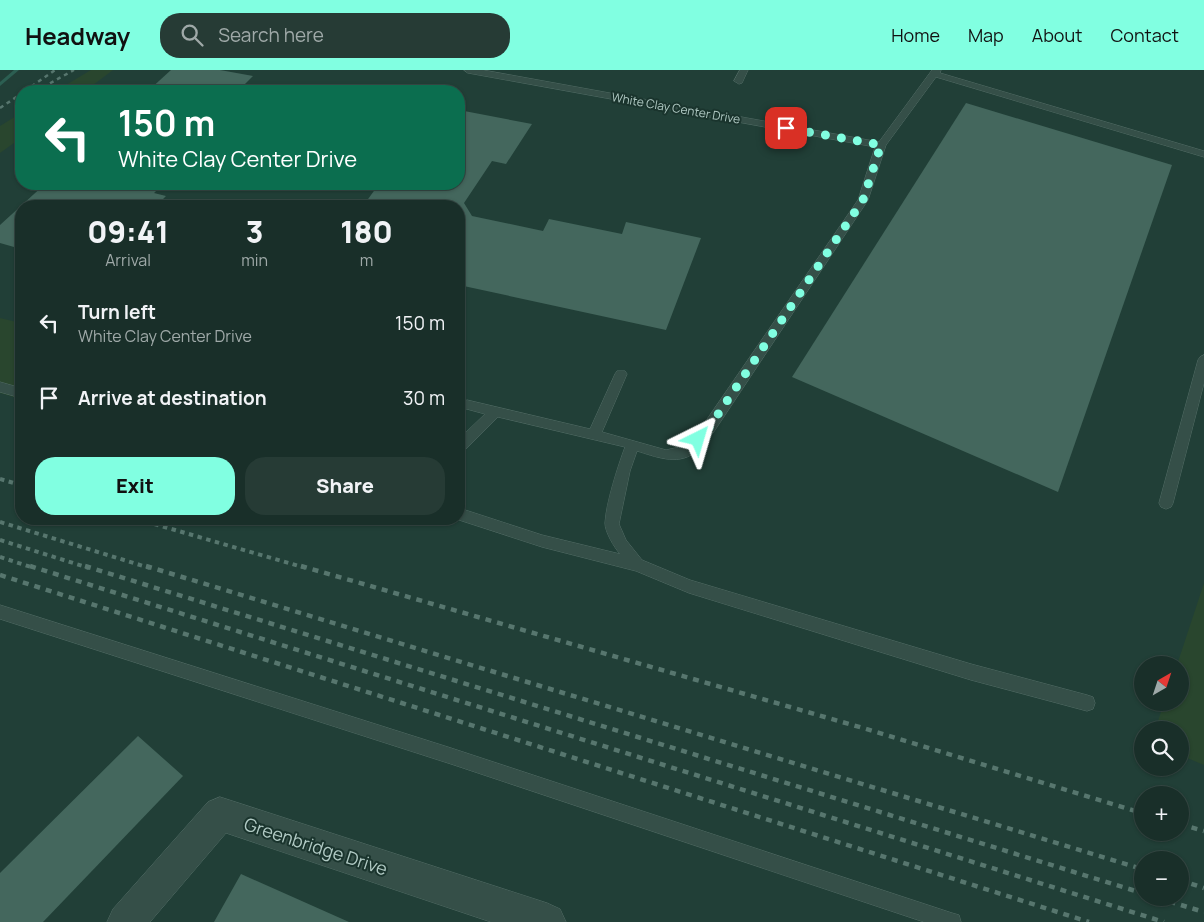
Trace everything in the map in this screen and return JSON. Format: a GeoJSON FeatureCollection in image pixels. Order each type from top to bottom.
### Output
{"type":"FeatureCollection","features":[{"type":"Feature","properties":{"kind":"street","name":"Greenbridge Drive"},"geometry":{"type":"LineString","coordinates":[[126,922],[220,814],[547,922]]}},
{"type":"Feature","properties":{"kind":"lane","name":"White Clay Center Drive"},"geometry":{"type":"LineString","coordinates":[[468,70],[881,145]]}},
{"type":"Feature","properties":{"kind":"lane"},"geometry":{"type":"LineString","coordinates":[[739,81],[744,70]]}},
{"type":"Feature","properties":{"kind":"lane"},"geometry":{"type":"LineString","coordinates":[[467,405],[633,444],[666,455],[688,450],[708,429],[863,200],[881,145],[935,72],[1204,154]]}},
{"type":"Feature","properties":{"kind":"lane"},"geometry":{"type":"LineString","coordinates":[[1166,503],[1204,360]]}},
{"type":"Feature","properties":{"kind":"lane"},"geometry":{"type":"LineString","coordinates":[[594,435],[621,374]]}},
{"type":"Feature","properties":{"kind":"lane"},"geometry":{"type":"LineString","coordinates":[[0,387],[15,391]]}},
{"type":"Feature","properties":{"kind":"lane"},"geometry":{"type":"LineString","coordinates":[[465,441],[495,412]]}},
{"type":"Feature","properties":{"kind":"lane"},"geometry":{"type":"LineString","coordinates":[[633,444],[623,471],[612,524],[620,544],[637,566]]}},
{"type":"Feature","properties":{"kind":"lane"},"geometry":{"type":"LineString","coordinates":[[465,516],[542,541],[637,566],[689,586],[971,672],[1087,703]]}},
{"type":"Feature","properties":{"kind":"lane"},"geometry":{"type":"LineString","coordinates":[[0,612],[460,759],[952,922]]}},
{"type":"Feature","properties":{"kind":"green space"},"geometry":{"type":"Polygon","coordinates":[[[91,70],[113,70],[93,85],[66,85],[91,70]]]}},
{"type":"Feature","properties":{"kind":"green space"},"geometry":{"type":"Polygon","coordinates":[[[15,117],[15,142],[0,153],[0,126],[15,117]]]}},
{"type":"Feature","properties":{"kind":"green space"},"geometry":{"type":"Polygon","coordinates":[[[0,318],[15,322],[15,397],[0,393],[0,318]]]}},
{"type":"Feature","properties":{"kind":"green space"},"geometry":{"type":"Polygon","coordinates":[[[1204,583],[1204,765],[1189,759],[1189,721],[1158,721],[1161,711],[1189,711],[1189,656],[1180,656],[1204,583]]]}},
{"type":"Feature","properties":{"kind":"building"},"geometry":{"type":"Polygon","coordinates":[[[171,70],[220,70],[253,76],[244,85],[155,85],[171,70]]]}},
{"type":"Feature","properties":{"kind":"building"},"geometry":{"type":"Polygon","coordinates":[[[966,103],[1172,165],[1058,492],[792,377],[966,103]]]}},
{"type":"Feature","properties":{"kind":"building"},"geometry":{"type":"Polygon","coordinates":[[[465,111],[532,124],[506,164],[492,161],[465,202],[367,200],[375,190],[465,190],[465,111]]]}},
{"type":"Feature","properties":{"kind":"building"},"geometry":{"type":"Polygon","coordinates":[[[38,190],[157,190],[154,193],[166,196],[162,200],[27,200],[38,190]]]}},
{"type":"Feature","properties":{"kind":"building"},"geometry":{"type":"Polygon","coordinates":[[[465,205],[472,216],[543,231],[549,219],[622,234],[626,222],[701,238],[666,330],[465,286],[465,205]]]}},
{"type":"Feature","properties":{"kind":"building"},"geometry":{"type":"Polygon","coordinates":[[[15,211],[15,247],[0,243],[0,225],[15,211]]]}},
{"type":"Feature","properties":{"kind":"building"},"geometry":{"type":"Polygon","coordinates":[[[138,736],[183,776],[43,922],[0,922],[0,873],[138,736]]]}},
{"type":"Feature","properties":{"kind":"building"},"geometry":{"type":"Polygon","coordinates":[[[241,874],[349,922],[214,922],[241,874]]]}},
{"type":"Feature","properties":{"kind":"waterway"},"geometry":{"type":"LineString","coordinates":[[0,85],[17,70]]}},
{"type":"Feature","properties":{"kind":"railway"},"geometry":{"type":"LineString","coordinates":[[34,85],[55,70]]}},
{"type":"Feature","properties":{"kind":"railway"},"geometry":{"type":"LineString","coordinates":[[47,85],[74,70]]}},
{"type":"Feature","properties":{"kind":"railway"},"geometry":{"type":"LineString","coordinates":[[0,108],[15,98]]}},
{"type":"Feature","properties":{"kind":"railway"},"geometry":{"type":"LineString","coordinates":[[0,479],[15,483]]}},
{"type":"Feature","properties":{"kind":"railway"},"geometry":{"type":"LineString","coordinates":[[0,522],[150,568]]}},
{"type":"Feature","properties":{"kind":"railway"},"geometry":{"type":"LineString","coordinates":[[158,525],[306,568]]}},
{"type":"Feature","properties":{"kind":"railway"},"geometry":{"type":"LineString","coordinates":[[0,540],[89,568]]}},
{"type":"Feature","properties":{"kind":"railway"},"geometry":{"type":"LineString","coordinates":[[0,557],[34,568]]}},
{"type":"Feature","properties":{"kind":"railway"},"geometry":{"type":"LineString","coordinates":[[30,566],[1164,922]]}},
{"type":"Feature","properties":{"kind":"railway"},"geometry":{"type":"LineString","coordinates":[[85,566],[1134,891]]}},
{"type":"Feature","properties":{"kind":"railway"},"geometry":{"type":"LineString","coordinates":[[146,566],[1134,867]]}},
{"type":"Feature","properties":{"kind":"railway"},"geometry":{"type":"LineString","coordinates":[[301,566],[863,728],[1134,811]]}},
{"type":"Feature","properties":{"kind":"railway"},"geometry":{"type":"LineString","coordinates":[[0,575],[1089,922]]}},
{"type":"Feature","properties":{"kind":"railway"},"geometry":{"type":"LineString","coordinates":[[1189,827],[1204,831]]}},
{"type":"Feature","properties":{"kind":"railway"},"geometry":{"type":"LineString","coordinates":[[1189,883],[1204,888]]}},
{"type":"Feature","properties":{"kind":"railway"},"geometry":{"type":"LineString","coordinates":[[1184,906],[1204,912]]}},
{"type":"Feature","properties":{"kind":"route"},"geometry":{"type":"LineString","coordinates":[[698,439],[708,429],[863,200],[881,145],[786,128]]}}]}
